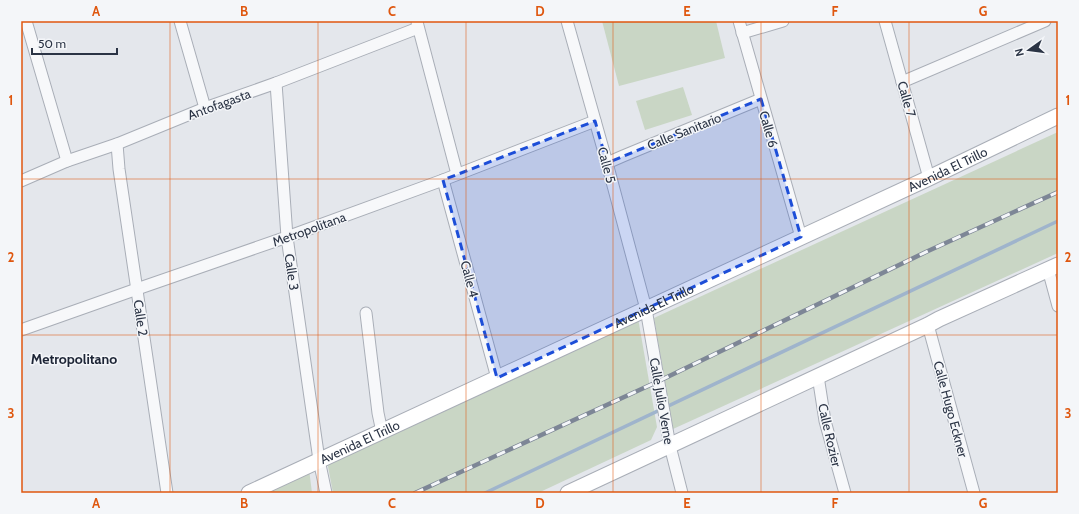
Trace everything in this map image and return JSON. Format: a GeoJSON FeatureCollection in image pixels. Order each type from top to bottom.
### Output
{"type":"FeatureCollection","features":[{"type":"Feature","properties":{"kind":"main road","name":"Avenida El Trillo"},"geometry":{"type":"LineString","coordinates":[[248,493],[929,178],[1058,116]]}},
{"type":"Feature","properties":{"kind":"main road"},"geometry":{"type":"LineString","coordinates":[[568,493],[669,443],[1053,267]]}},
{"type":"Feature","properties":{"kind":"street"},"geometry":{"type":"LineString","coordinates":[[26,21],[67,161]]}},
{"type":"Feature","properties":{"kind":"street"},"geometry":{"type":"LineString","coordinates":[[180,21],[205,108]]}},
{"type":"Feature","properties":{"kind":"street","name":"Calle 5"},"geometry":{"type":"LineString","coordinates":[[567,21],[646,309]]}},
{"type":"Feature","properties":{"kind":"street","name":"Calle 6"},"geometry":{"type":"LineString","coordinates":[[739,21],[801,237]]}},
{"type":"Feature","properties":{"kind":"street"},"geometry":{"type":"LineString","coordinates":[[742,33],[783,21]]}},
{"type":"Feature","properties":{"kind":"street","name":"Calle 7"},"geometry":{"type":"LineString","coordinates":[[885,21],[929,178]]}},
{"type":"Feature","properties":{"kind":"street"},"geometry":{"type":"LineString","coordinates":[[902,82],[1045,21]]}},
{"type":"Feature","properties":{"kind":"street"},"geometry":{"type":"LineString","coordinates":[[417,25],[457,174]]}},
{"type":"Feature","properties":{"kind":"street","name":"Antofagasta"},"geometry":{"type":"LineString","coordinates":[[21,182],[67,161],[117,144],[205,108],[276,83],[417,25]]}},
{"type":"Feature","properties":{"kind":"street","name":"Calle 3"},"geometry":{"type":"LineString","coordinates":[[276,83],[286,237],[319,460],[326,493]]}},
{"type":"Feature","properties":{"kind":"street","name":"Calle Sanitario"},"geometry":{"type":"LineString","coordinates":[[607,164],[622,156],[761,99]]}},
{"type":"Feature","properties":{"kind":"street","name":"Metropolitana"},"geometry":{"type":"LineString","coordinates":[[21,330],[443,180],[595,121]]}},
{"type":"Feature","properties":{"kind":"street","name":"Calle 2"},"geometry":{"type":"LineString","coordinates":[[117,144],[119,169],[167,493]]}},
{"type":"Feature","properties":{"kind":"street","name":"Calle 4"},"geometry":{"type":"LineString","coordinates":[[443,180],[496,378]]}},
{"type":"Feature","properties":{"kind":"street"},"geometry":{"type":"LineString","coordinates":[[1053,267],[1058,306]]}},
{"type":"Feature","properties":{"kind":"street","name":"Calle Julio Verne"},"geometry":{"type":"LineString","coordinates":[[646,309],[669,443],[682,493]]}},
{"type":"Feature","properties":{"kind":"street"},"geometry":{"type":"LineString","coordinates":[[366,313],[378,413],[382,432]]}},
{"type":"Feature","properties":{"kind":"street","name":"Calle Hugo Eckner"},"geometry":{"type":"LineString","coordinates":[[928,325],[974,493]]}},
{"type":"Feature","properties":{"kind":"street","name":"Calle Rozier"},"geometry":{"type":"LineString","coordinates":[[818,376],[825,420],[845,493]]}},
{"type":"Feature","properties":{"kind":"highlighted area"},"geometry":{"type":"Polygon","coordinates":[[[761,99],[801,237],[497,378],[443,180],[595,121],[607,163],[761,99]]]}},
{"type":"Feature","properties":{"kind":"green space"},"geometry":{"type":"Polygon","coordinates":[[[602,21],[716,21],[725,58],[619,86],[602,21]]]}},
{"type":"Feature","properties":{"kind":"green space"},"geometry":{"type":"Polygon","coordinates":[[[683,87],[692,115],[645,130],[636,101],[683,87]]]}},
{"type":"Feature","properties":{"kind":"green space"},"geometry":{"type":"Polygon","coordinates":[[[1058,132],[1058,253],[673,429],[654,318],[1058,132]]]}},
{"type":"Feature","properties":{"kind":"green space"},"geometry":{"type":"Polygon","coordinates":[[[638,318],[657,427],[651,440],[538,493],[333,493],[327,461],[638,318]]]}},
{"type":"Feature","properties":{"kind":"green space"},"geometry":{"type":"Polygon","coordinates":[[[309,469],[312,493],[258,493],[309,469]]]}},
{"type":"Feature","properties":{"kind":"waterway"},"geometry":{"type":"LineString","coordinates":[[485,493],[1058,221]]}},
{"type":"Feature","properties":{"kind":"railway"},"geometry":{"type":"LineString","coordinates":[[415,493],[659,381],[928,251],[1058,192]]}},
{"type":"Feature","properties":{"kind":"district","name":"Metropolitano"},"geometry":{"type":"Point","coordinates":[74,359]}}]}
